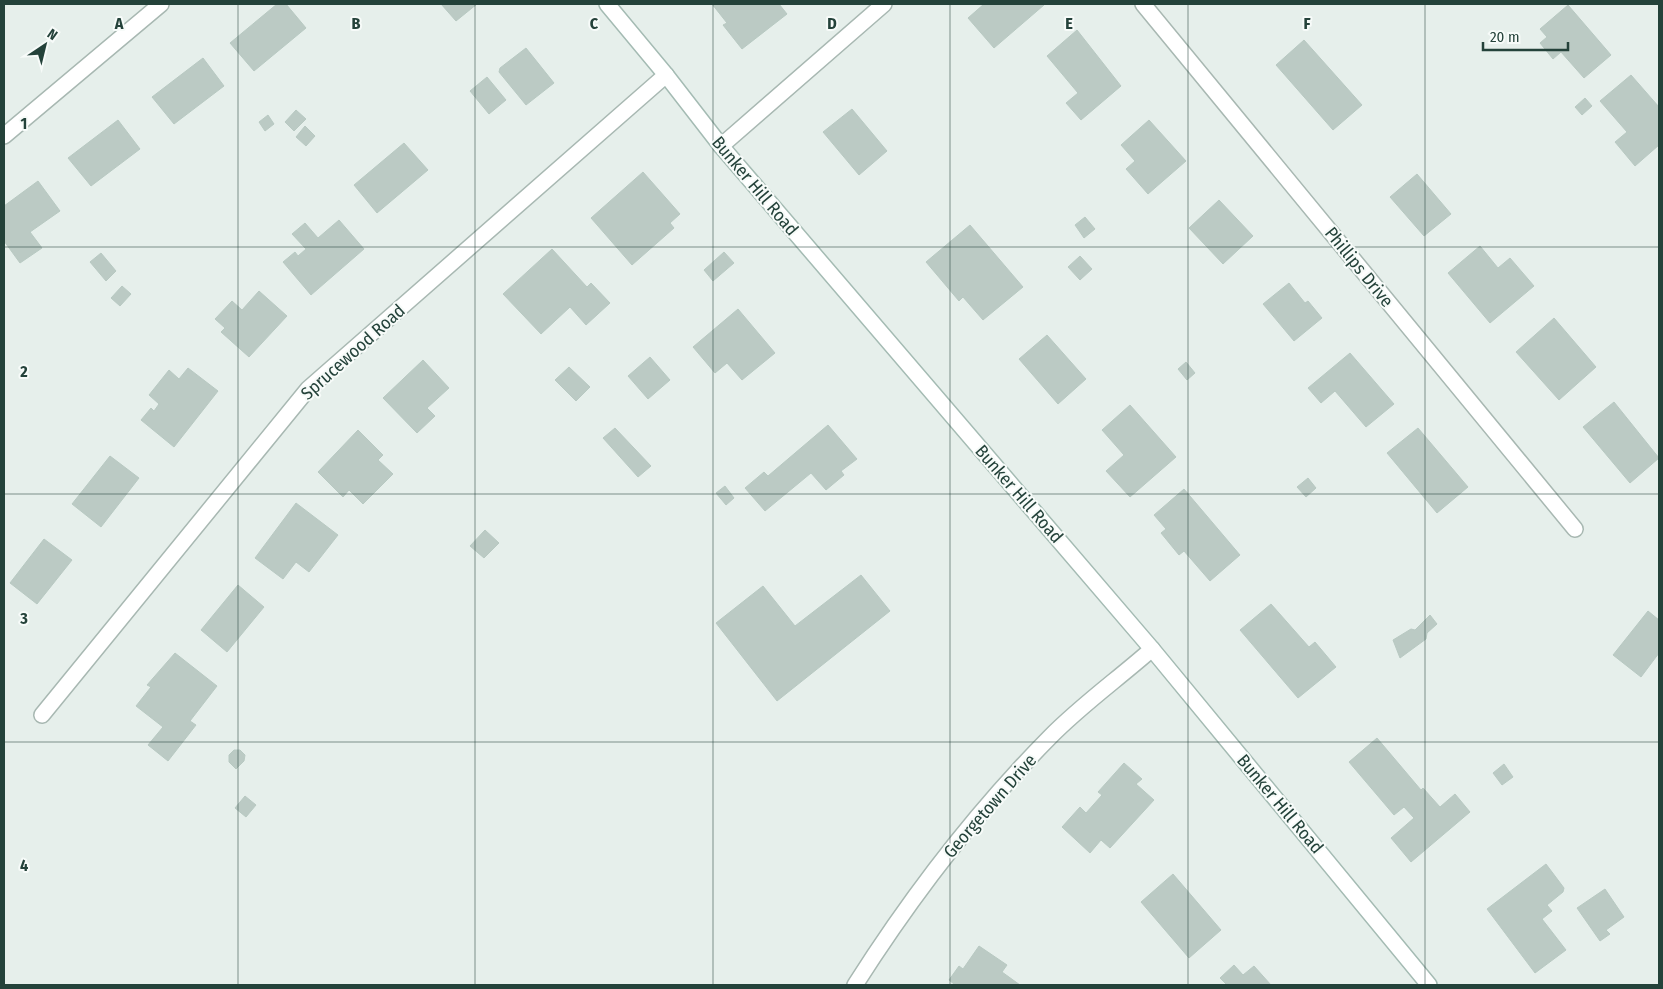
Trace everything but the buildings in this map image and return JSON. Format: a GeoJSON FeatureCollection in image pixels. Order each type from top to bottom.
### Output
{"type":"FeatureCollection","features":[{"type":"Feature","properties":{"kind":"street"},"geometry":{"type":"LineString","coordinates":[[4,136],[161,4]]}},
{"type":"Feature","properties":{"kind":"street","name":"Bunker Hill Road"},"geometry":{"type":"LineString","coordinates":[[607,4],[666,75],[720,146],[1152,649],[1429,985]]}},
{"type":"Feature","properties":{"kind":"street"},"geometry":{"type":"LineString","coordinates":[[720,146],[884,4]]}},
{"type":"Feature","properties":{"kind":"street","name":"Phillips Drive"},"geometry":{"type":"LineString","coordinates":[[1143,4],[1575,530]]}},
{"type":"Feature","properties":{"kind":"street","name":"Sprucewood Road"},"geometry":{"type":"LineString","coordinates":[[42,715],[308,389],[666,75]]}},
{"type":"Feature","properties":{"kind":"street","name":"Georgetown Drive"},"geometry":{"type":"LineString","coordinates":[[855,985],[875,954],[961,835],[1050,737],[1152,649]]}}]}
